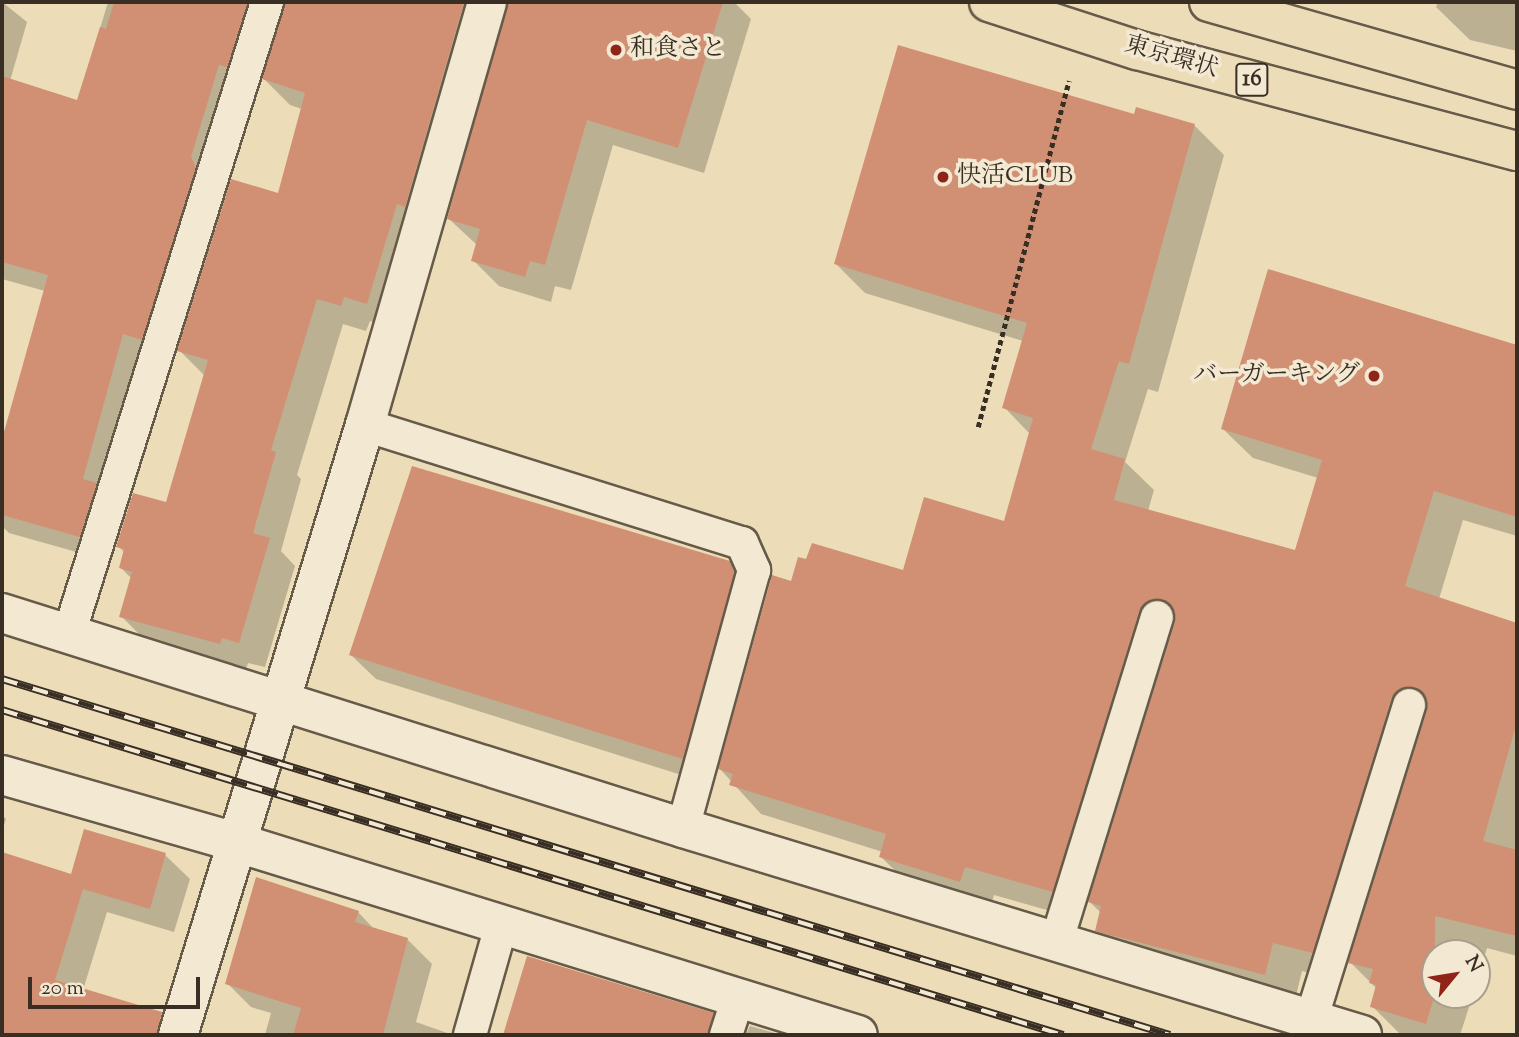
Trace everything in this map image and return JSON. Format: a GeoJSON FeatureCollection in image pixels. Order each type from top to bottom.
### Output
{"type":"FeatureCollection","features":[{"type":"Feature","properties":{"kind":"highway","name":"東京環状"},"geometry":{"type":"LineString","coordinates":[[989,2],[1137,50],[1517,152]]}},
{"type":"Feature","properties":{"kind":"highway"},"geometry":{"type":"LineString","coordinates":[[1209,2],[1517,90]]}},
{"type":"Feature","properties":{"kind":"street"},"geometry":{"type":"LineString","coordinates":[[178,1035],[365,425],[487,2]]}},
{"type":"Feature","properties":{"kind":"street"},"geometry":{"type":"LineString","coordinates":[[2,613],[683,828],[1362,1035]]}},
{"type":"Feature","properties":{"kind":"street"},"geometry":{"type":"LineString","coordinates":[[2,775],[235,842],[858,1035]]}},
{"type":"Feature","properties":{"kind":"lane"},"geometry":{"type":"LineString","coordinates":[[69,634],[267,2]]}},
{"type":"Feature","properties":{"kind":"lane"},"geometry":{"type":"LineString","coordinates":[[365,425],[742,543],[754,569],[683,828]]}},
{"type":"Feature","properties":{"kind":"lane"},"geometry":{"type":"LineString","coordinates":[[1057,940],[1157,617]]}},
{"type":"Feature","properties":{"kind":"lane"},"geometry":{"type":"LineString","coordinates":[[1311,1020],[1409,705]]}},
{"type":"Feature","properties":{"kind":"lane"},"geometry":{"type":"LineString","coordinates":[[470,1035],[501,926]]}},
{"type":"Feature","properties":{"kind":"lane"},"geometry":{"type":"LineString","coordinates":[[726,1035],[738,998]]}},
{"type":"Feature","properties":{"kind":"path"},"geometry":{"type":"LineString","coordinates":[[978,427],[1071,77]]}},
{"type":"Feature","properties":{"kind":"building"},"geometry":{"type":"Polygon","coordinates":[[[114,2],[248,2],[227,67],[219,65],[191,157],[196,168],[142,340],[123,334],[83,479],[97,483],[80,537],[2,515],[2,439],[48,275],[2,262],[2,76],[77,100],[100,27],[106,29],[114,2]]]}},
{"type":"Feature","properties":{"kind":"building"},"geometry":{"type":"Polygon","coordinates":[[[285,2],[464,2],[405,207],[397,204],[367,304],[344,297],[341,306],[317,299],[271,450],[276,452],[253,533],[270,538],[239,643],[222,638],[220,644],[119,617],[132,572],[119,568],[124,549],[116,547],[133,493],[166,502],[208,360],[177,351],[231,179],[278,193],[305,93],[262,79],[285,2]]]}},
{"type":"Feature","properties":{"kind":"building"},"geometry":{"type":"Polygon","coordinates":[[[508,2],[723,2],[678,148],[587,120],[545,265],[530,261],[525,277],[471,261],[480,229],[447,219],[508,2]]]}},
{"type":"Feature","properties":{"kind":"building"},"geometry":{"type":"Polygon","coordinates":[[[898,45],[1134,114],[1136,107],[1195,124],[1129,364],[1119,361],[1091,449],[1125,459],[1114,500],[1295,550],[1322,460],[1221,429],[1268,269],[1517,345],[1517,517],[1434,491],[1405,586],[1517,623],[1517,722],[1483,841],[1517,850],[1517,936],[1435,916],[1435,939],[1421,939],[1421,1009],[1430,1009],[1426,1024],[1370,1007],[1376,985],[1369,983],[1373,969],[1348,963],[1427,710],[1427,700],[1415,688],[1404,687],[1391,700],[1313,953],[1273,943],[1265,975],[1095,931],[1101,906],[1088,902],[1175,622],[1175,612],[1163,600],[1152,599],[1139,612],[1053,892],[965,867],[960,882],[879,857],[886,834],[729,785],[733,774],[718,769],[772,575],[791,581],[798,557],[806,559],[812,543],[903,570],[924,497],[1004,521],[1033,418],[1002,408],[1027,323],[834,264],[898,45]]]}},
{"type":"Feature","properties":{"kind":"building"},"geometry":{"type":"Polygon","coordinates":[[[412,466],[730,561],[735,571],[683,759],[349,655],[412,466]]]}},
{"type":"Feature","properties":{"kind":"building"},"geometry":{"type":"Polygon","coordinates":[[[84,829],[166,853],[150,909],[83,889],[55,980],[162,1012],[157,1035],[2,1035],[2,852],[71,874],[84,829]]]}},
{"type":"Feature","properties":{"kind":"building"},"geometry":{"type":"Polygon","coordinates":[[[256,877],[359,911],[355,922],[408,938],[383,1035],[293,1035],[301,1008],[225,984],[256,877]]]}},
{"type":"Feature","properties":{"kind":"building"},"geometry":{"type":"Polygon","coordinates":[[[527,956],[714,1013],[708,1035],[503,1035],[527,956]]]}},
{"type":"Feature","properties":{"kind":"railway"},"geometry":{"type":"LineString","coordinates":[[2,679],[1170,1035]]}},
{"type":"Feature","properties":{"kind":"railway"},"geometry":{"type":"LineString","coordinates":[[2,710],[1063,1035]]}},
{"type":"Feature","properties":{"kind":"place","name":"和食さと"},"geometry":{"type":"Point","coordinates":[616,50]}},
{"type":"Feature","properties":{"kind":"place","name":"快活CLUB"},"geometry":{"type":"Point","coordinates":[943,177]}},
{"type":"Feature","properties":{"kind":"place","name":"バーガーキング"},"geometry":{"type":"Point","coordinates":[1374,376]}}]}
